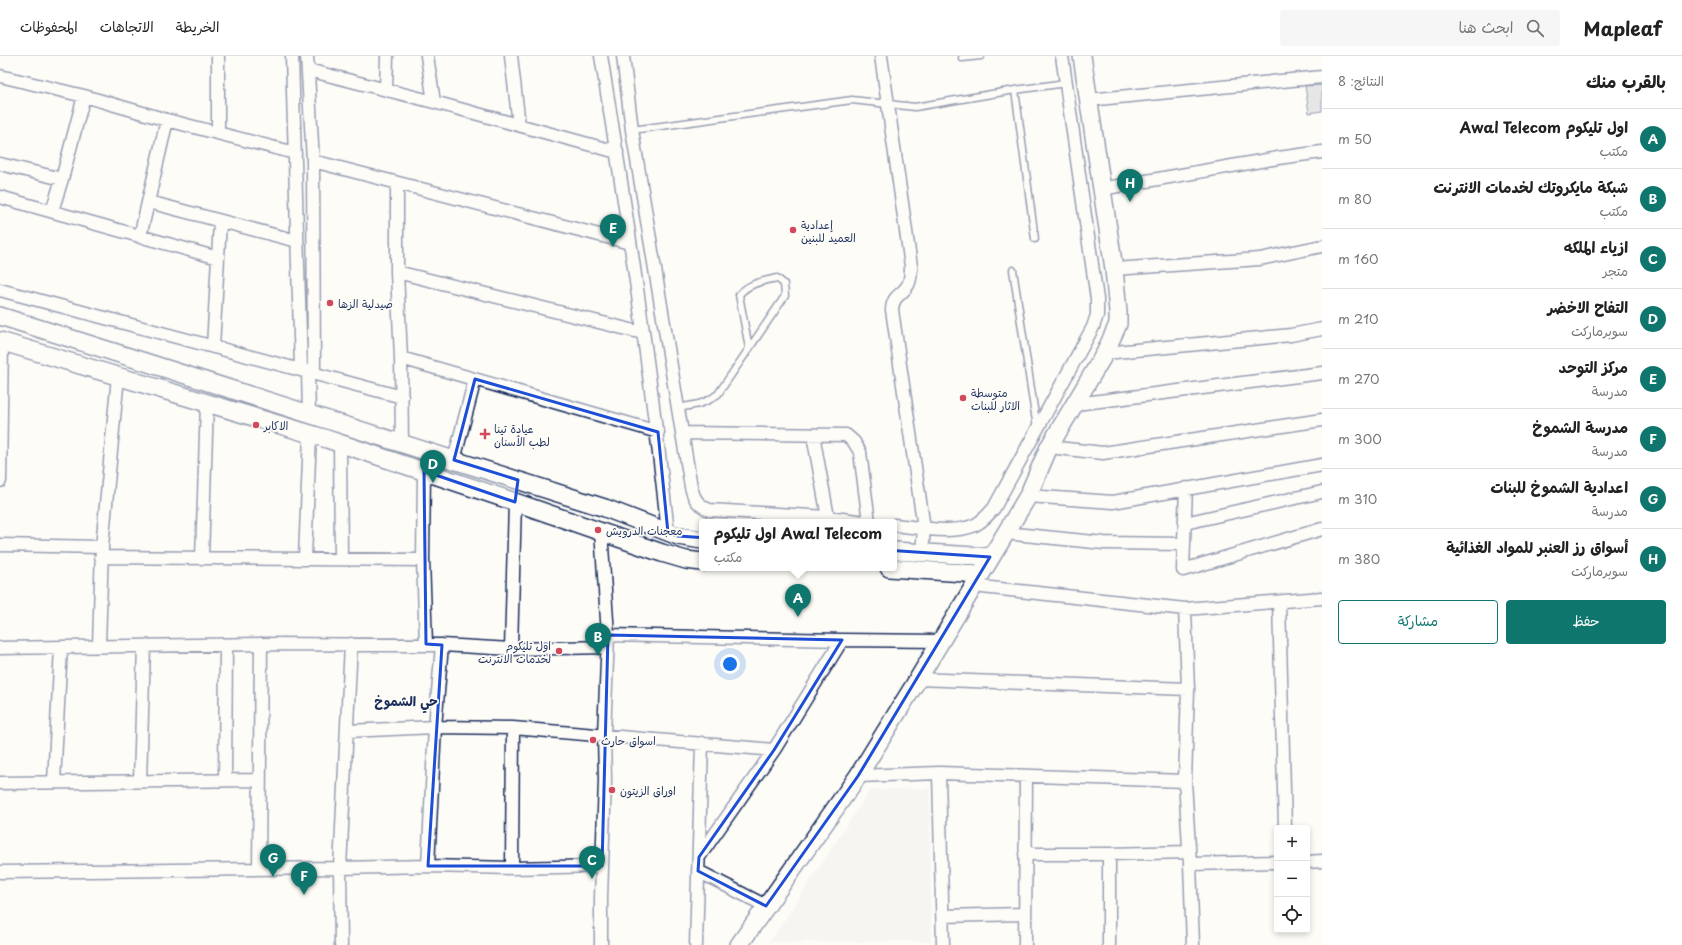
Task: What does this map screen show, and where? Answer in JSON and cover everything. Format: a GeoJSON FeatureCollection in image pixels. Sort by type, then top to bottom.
{"type":"FeatureCollection","features":[{"type":"Feature","properties":{"kind":"street"},"geometry":{"type":"LineString","coordinates":[[218,56],[218,132]]}},
{"type":"Feature","properties":{"kind":"street"},"geometry":{"type":"LineString","coordinates":[[292,56],[297,241],[308,371]]}},
{"type":"Feature","properties":{"kind":"street"},"geometry":{"type":"LineString","coordinates":[[308,56],[313,161],[308,371],[309,414]]}},
{"type":"Feature","properties":{"kind":"street"},"geometry":{"type":"LineString","coordinates":[[386,90],[387,56]]}},
{"type":"Feature","properties":{"kind":"street"},"geometry":{"type":"LineString","coordinates":[[427,56],[434,102]]}},
{"type":"Feature","properties":{"kind":"street"},"geometry":{"type":"LineString","coordinates":[[511,56],[519,126]]}},
{"type":"Feature","properties":{"kind":"street"},"geometry":{"type":"LineString","coordinates":[[601,56],[617,152],[658,432],[668,533]]}},
{"type":"Feature","properties":{"kind":"street"},"geometry":{"type":"LineString","coordinates":[[624,56],[632,130],[691,487],[695,500],[700,506],[709,510],[842,519]]}},
{"type":"Feature","properties":{"kind":"street"},"geometry":{"type":"LineString","coordinates":[[881,56],[911,266],[908,286],[896,296],[892,302],[892,310],[924,528],[922,553]]}},
{"type":"Feature","properties":{"kind":"street"},"geometry":{"type":"LineString","coordinates":[[897,525],[953,530],[976,524],[987,517],[994,508],[1093,327],[1096,315],[1097,299],[1062,56]]}},
{"type":"Feature","properties":{"kind":"street"},"geometry":{"type":"LineString","coordinates":[[739,945],[858,776],[918,679],[1028,496],[1049,447],[1105,353],[1118,324],[1114,269],[1082,56]]}},
{"type":"Feature","properties":{"kind":"street"},"geometry":{"type":"LineString","coordinates":[[308,70],[434,102],[617,152]]}},
{"type":"Feature","properties":{"kind":"street"},"geometry":{"type":"LineString","coordinates":[[0,76],[84,96],[167,120],[295,152]]}},
{"type":"Feature","properties":{"kind":"street"},"geometry":{"type":"LineString","coordinates":[[1088,100],[1322,76]]}},
{"type":"Feature","properties":{"kind":"street"},"geometry":{"type":"LineString","coordinates":[[52,211],[84,96]]}},
{"type":"Feature","properties":{"kind":"street"},"geometry":{"type":"LineString","coordinates":[[140,237],[167,120]]}},
{"type":"Feature","properties":{"kind":"street"},"geometry":{"type":"LineString","coordinates":[[1101,189],[1322,152]]}},
{"type":"Feature","properties":{"kind":"street"},"geometry":{"type":"LineString","coordinates":[[313,161],[630,243]]}},
{"type":"Feature","properties":{"kind":"street"},"geometry":{"type":"LineString","coordinates":[[0,164],[62,179]]}},
{"type":"Feature","properties":{"kind":"street"},"geometry":{"type":"LineString","coordinates":[[396,183],[402,444]]}},
{"type":"Feature","properties":{"kind":"street"},"geometry":{"type":"LineString","coordinates":[[0,197],[218,258]]}},
{"type":"Feature","properties":{"kind":"street"},"geometry":{"type":"LineString","coordinates":[[149,202],[220,222],[297,241]]}},
{"type":"Feature","properties":{"kind":"street"},"geometry":{"type":"LineString","coordinates":[[296,206],[313,205]]}},
{"type":"Feature","properties":{"kind":"street"},"geometry":{"type":"LineString","coordinates":[[213,346],[220,222]]}},
{"type":"Feature","properties":{"kind":"street"},"geometry":{"type":"LineString","coordinates":[[1114,269],[1260,259],[1322,246]]}},
{"type":"Feature","properties":{"kind":"street"},"geometry":{"type":"LineString","coordinates":[[397,272],[643,333]]}},
{"type":"Feature","properties":{"kind":"street"},"geometry":{"type":"LineString","coordinates":[[0,290],[402,397]]}},
{"type":"Feature","properties":{"kind":"street"},"geometry":{"type":"LineString","coordinates":[[0,316],[605,508],[668,533],[699,540]]}},
{"type":"Feature","properties":{"kind":"street"},"geometry":{"type":"LineString","coordinates":[[1105,353],[1291,335],[1322,329]]}},
{"type":"Feature","properties":{"kind":"street"},"geometry":{"type":"LineString","coordinates":[[0,481],[1,341],[310,434],[686,560],[699,562]]}},
{"type":"Feature","properties":{"kind":"street"},"geometry":{"type":"LineString","coordinates":[[401,358],[658,432]]}},
{"type":"Feature","properties":{"kind":"street"},"geometry":{"type":"LineString","coordinates":[[1076,404],[1322,373]]}},
{"type":"Feature","properties":{"kind":"street"},"geometry":{"type":"LineString","coordinates":[[99,646],[101,552],[118,376]]}},
{"type":"Feature","properties":{"kind":"street"},"geometry":{"type":"LineString","coordinates":[[454,460],[475,379]]}},
{"type":"Feature","properties":{"kind":"street"},"geometry":{"type":"LineString","coordinates":[[202,558],[207,403]]}},
{"type":"Feature","properties":{"kind":"street"},"geometry":{"type":"LineString","coordinates":[[1049,447],[1104,453],[1322,420]]}},
{"type":"Feature","properties":{"kind":"street"},"geometry":{"type":"LineString","coordinates":[[682,433],[846,435],[854,442],[860,452],[869,519]]}},
{"type":"Feature","properties":{"kind":"street"},"geometry":{"type":"LineString","coordinates":[[305,558],[310,434]]}},
{"type":"Feature","properties":{"kind":"street"},"geometry":{"type":"LineString","coordinates":[[813,435],[828,517]]}},
{"type":"Feature","properties":{"kind":"street"},"geometry":{"type":"LineString","coordinates":[[340,444],[341,559]]}},
{"type":"Feature","properties":{"kind":"street"},"geometry":{"type":"LineString","coordinates":[[1028,496],[1113,502],[1322,465]]}},
{"type":"Feature","properties":{"kind":"street"},"geometry":{"type":"LineString","coordinates":[[424,471],[423,560],[426,644]]}},
{"type":"Feature","properties":{"kind":"street"},"geometry":{"type":"LineString","coordinates":[[511,649],[515,502],[518,480]]}},
{"type":"Feature","properties":{"kind":"street"},"geometry":{"type":"LineString","coordinates":[[1186,488],[1182,570],[1322,529]]}},
{"type":"Feature","properties":{"kind":"street"},"geometry":{"type":"LineString","coordinates":[[1184,523],[1322,492]]}},
{"type":"Feature","properties":{"kind":"street"},"geometry":{"type":"LineString","coordinates":[[601,531],[608,635],[604,735],[606,780],[602,866],[601,945]]}},
{"type":"Feature","properties":{"kind":"street"},"geometry":{"type":"LineString","coordinates":[[1005,533],[1104,543],[1183,544]]}},
{"type":"Feature","properties":{"kind":"street"},"geometry":{"type":"LineString","coordinates":[[0,545],[202,558],[423,560]]}},
{"type":"Feature","properties":{"kind":"street"},"geometry":{"type":"LineString","coordinates":[[897,551],[990,557]]}},
{"type":"Feature","properties":{"kind":"street"},"geometry":{"type":"LineString","coordinates":[[897,569],[1185,609],[1322,598]]}},
{"type":"Feature","properties":{"kind":"street"},"geometry":{"type":"LineString","coordinates":[[1279,602],[1285,825]]}},
{"type":"Feature","properties":{"kind":"street"},"geometry":{"type":"LineString","coordinates":[[1185,609],[1188,690],[1185,781],[1190,858],[1193,945]]}},
{"type":"Feature","properties":{"kind":"street"},"geometry":{"type":"LineString","coordinates":[[608,635],[941,641]]}},
{"type":"Feature","properties":{"kind":"street"},"geometry":{"type":"LineString","coordinates":[[699,857],[774,750],[842,640]]}},
{"type":"Feature","properties":{"kind":"street"},"geometry":{"type":"LineString","coordinates":[[0,648],[261,644],[426,644],[511,649],[607,647]]}},
{"type":"Feature","properties":{"kind":"street"},"geometry":{"type":"LineString","coordinates":[[259,869],[261,644]]}},
{"type":"Feature","properties":{"kind":"street"},"geometry":{"type":"LineString","coordinates":[[341,945],[340,868],[348,731],[351,644]]}},
{"type":"Feature","properties":{"kind":"street"},"geometry":{"type":"LineString","coordinates":[[225,780],[226,645]]}},
{"type":"Feature","properties":{"kind":"street"},"geometry":{"type":"LineString","coordinates":[[428,866],[435,727],[442,645]]}},
{"type":"Feature","properties":{"kind":"street"},"geometry":{"type":"LineString","coordinates":[[140,781],[144,646]]}},
{"type":"Feature","properties":{"kind":"street"},"geometry":{"type":"LineString","coordinates":[[54,782],[61,647]]}},
{"type":"Feature","properties":{"kind":"street"},"geometry":{"type":"LineString","coordinates":[[918,679],[1188,690]]}},
{"type":"Feature","properties":{"kind":"street"},"geometry":{"type":"LineString","coordinates":[[348,731],[435,727],[513,728],[774,750]]}},
{"type":"Feature","properties":{"kind":"street"},"geometry":{"type":"LineString","coordinates":[[512,868],[513,728]]}},
{"type":"Feature","properties":{"kind":"street"},"geometry":{"type":"LineString","coordinates":[[696,945],[696,899],[699,857],[702,743]]}},
{"type":"Feature","properties":{"kind":"street"},"geometry":{"type":"LineString","coordinates":[[858,776],[939,773],[1185,781]]}},
{"type":"Feature","properties":{"kind":"street"},"geometry":{"type":"LineString","coordinates":[[939,773],[943,945]]}},
{"type":"Feature","properties":{"kind":"street"},"geometry":{"type":"LineString","coordinates":[[1025,945],[1026,776]]}},
{"type":"Feature","properties":{"kind":"street"},"geometry":{"type":"LineString","coordinates":[[0,783],[260,780]]}},
{"type":"Feature","properties":{"kind":"street"},"geometry":{"type":"LineString","coordinates":[[1025,854],[1109,854],[1274,862]]}},
{"type":"Feature","properties":{"kind":"street"},"geometry":{"type":"LineString","coordinates":[[1109,854],[1109,945]]}},
{"type":"Feature","properties":{"kind":"street"},"geometry":{"type":"LineString","coordinates":[[1310,862],[1322,861]]}},
{"type":"Feature","properties":{"kind":"street"},"geometry":{"type":"LineString","coordinates":[[0,872],[428,866],[512,868],[602,866]]}},
{"type":"Feature","properties":{"kind":"street"},"geometry":{"type":"LineString","coordinates":[[698,871],[766,906]]}},
{"type":"Feature","properties":{"kind":"street"},"geometry":{"type":"LineString","coordinates":[[943,916],[1025,914]]}},
{"type":"Feature","properties":{"kind":"lane"},"geometry":{"type":"LineString","coordinates":[[962,58],[981,56]]}},
{"type":"Feature","properties":{"kind":"lane"},"geometry":{"type":"LineString","coordinates":[[632,130],[852,100],[888,103],[902,106],[915,106],[1066,83]]}},
{"type":"Feature","properties":{"kind":"lane"},"geometry":{"type":"LineString","coordinates":[[1015,90],[1035,240]]}},
{"type":"Feature","properties":{"kind":"lane"},"geometry":{"type":"LineString","coordinates":[[1012,270],[1037,429]]}},
{"type":"Feature","properties":{"kind":"lane"},"geometry":{"type":"LineString","coordinates":[[678,408],[699,404],[718,394],[785,296],[784,284],[777,278],[764,280],[748,286],[739,295],[749,348]]}},
{"type":"Feature","properties":{"kind":"highlighted area"},"geometry":{"type":"Polygon","coordinates":[[[475,379],[658,432],[668,533],[678,536],[990,557],[858,776],[766,906],[698,871],[699,857],[774,750],[842,640],[608,635],[602,866],[428,866],[442,645],[426,644],[424,471],[515,502],[518,480],[454,460],[475,379]]]}},
{"type":"Feature","properties":{"kind":"shaded area"},"geometry":{"type":"Polygon","coordinates":[[[930,788],[931,941],[770,942],[870,790],[930,788]]]}},
{"type":"Feature","properties":{"kind":"building"},"geometry":{"type":"Polygon","coordinates":[[[1322,85],[1322,111],[1309,113],[1305,86],[1322,85]]]}},
{"type":"Feature","properties":{"kind":"place","name":"أسواق رز العنبر للمواد الغذائية"},"geometry":{"type":"Point","coordinates":[1130,202]}},
{"type":"Feature","properties":{"kind":"place","name":"إعدادية العميد للبنين"},"geometry":{"type":"Point","coordinates":[793,230]}},
{"type":"Feature","properties":{"kind":"place","name":"مركز التوحد"},"geometry":{"type":"Point","coordinates":[613,247]}},
{"type":"Feature","properties":{"kind":"place","name":"صيدلية الزها"},"geometry":{"type":"Point","coordinates":[330,303]}},
{"type":"Feature","properties":{"kind":"place","name":"متوسطة الاثار للبنات"},"geometry":{"type":"Point","coordinates":[963,398]}},
{"type":"Feature","properties":{"kind":"place","name":"الاكابر"},"geometry":{"type":"Point","coordinates":[256,425]}},
{"type":"Feature","properties":{"kind":"place","name":"عيادة تينا لطب الأسنان"},"geometry":{"type":"Point","coordinates":[485,434]}},
{"type":"Feature","properties":{"kind":"place","name":"التفاح الاخضر"},"geometry":{"type":"Point","coordinates":[433,483]}},
{"type":"Feature","properties":{"kind":"place","name":"معجنات الدرويش"},"geometry":{"type":"Point","coordinates":[598,530]}},
{"type":"Feature","properties":{"kind":"place","name":"اول تليكوم Awal Telecom"},"geometry":{"type":"Point","coordinates":[798,617]}},
{"type":"Feature","properties":{"kind":"place","name":"اول تليكوم لخدمات الانترنت"},"geometry":{"type":"Point","coordinates":[559,651]}},
{"type":"Feature","properties":{"kind":"place","name":"شبكة مايكروتك لخدمات الانترنت"},"geometry":{"type":"Point","coordinates":[598,656]}},
{"type":"Feature","properties":{"kind":"place","name":"اسواق حارث"},"geometry":{"type":"Point","coordinates":[593,740]}},
{"type":"Feature","properties":{"kind":"place","name":"اوراق الزيتون"},"geometry":{"type":"Point","coordinates":[612,790]}},
{"type":"Feature","properties":{"kind":"place","name":"اعدادية الشموخ للبنات"},"geometry":{"type":"Point","coordinates":[273,877]}},
{"type":"Feature","properties":{"kind":"place","name":"ازياء الملكه"},"geometry":{"type":"Point","coordinates":[592,879]}},
{"type":"Feature","properties":{"kind":"place","name":"مدرسة الشموخ"},"geometry":{"type":"Point","coordinates":[304,895]}},
{"type":"Feature","properties":{"kind":"district","name":"حي الشموخ"},"geometry":{"type":"Point","coordinates":[406,700]}}]}
